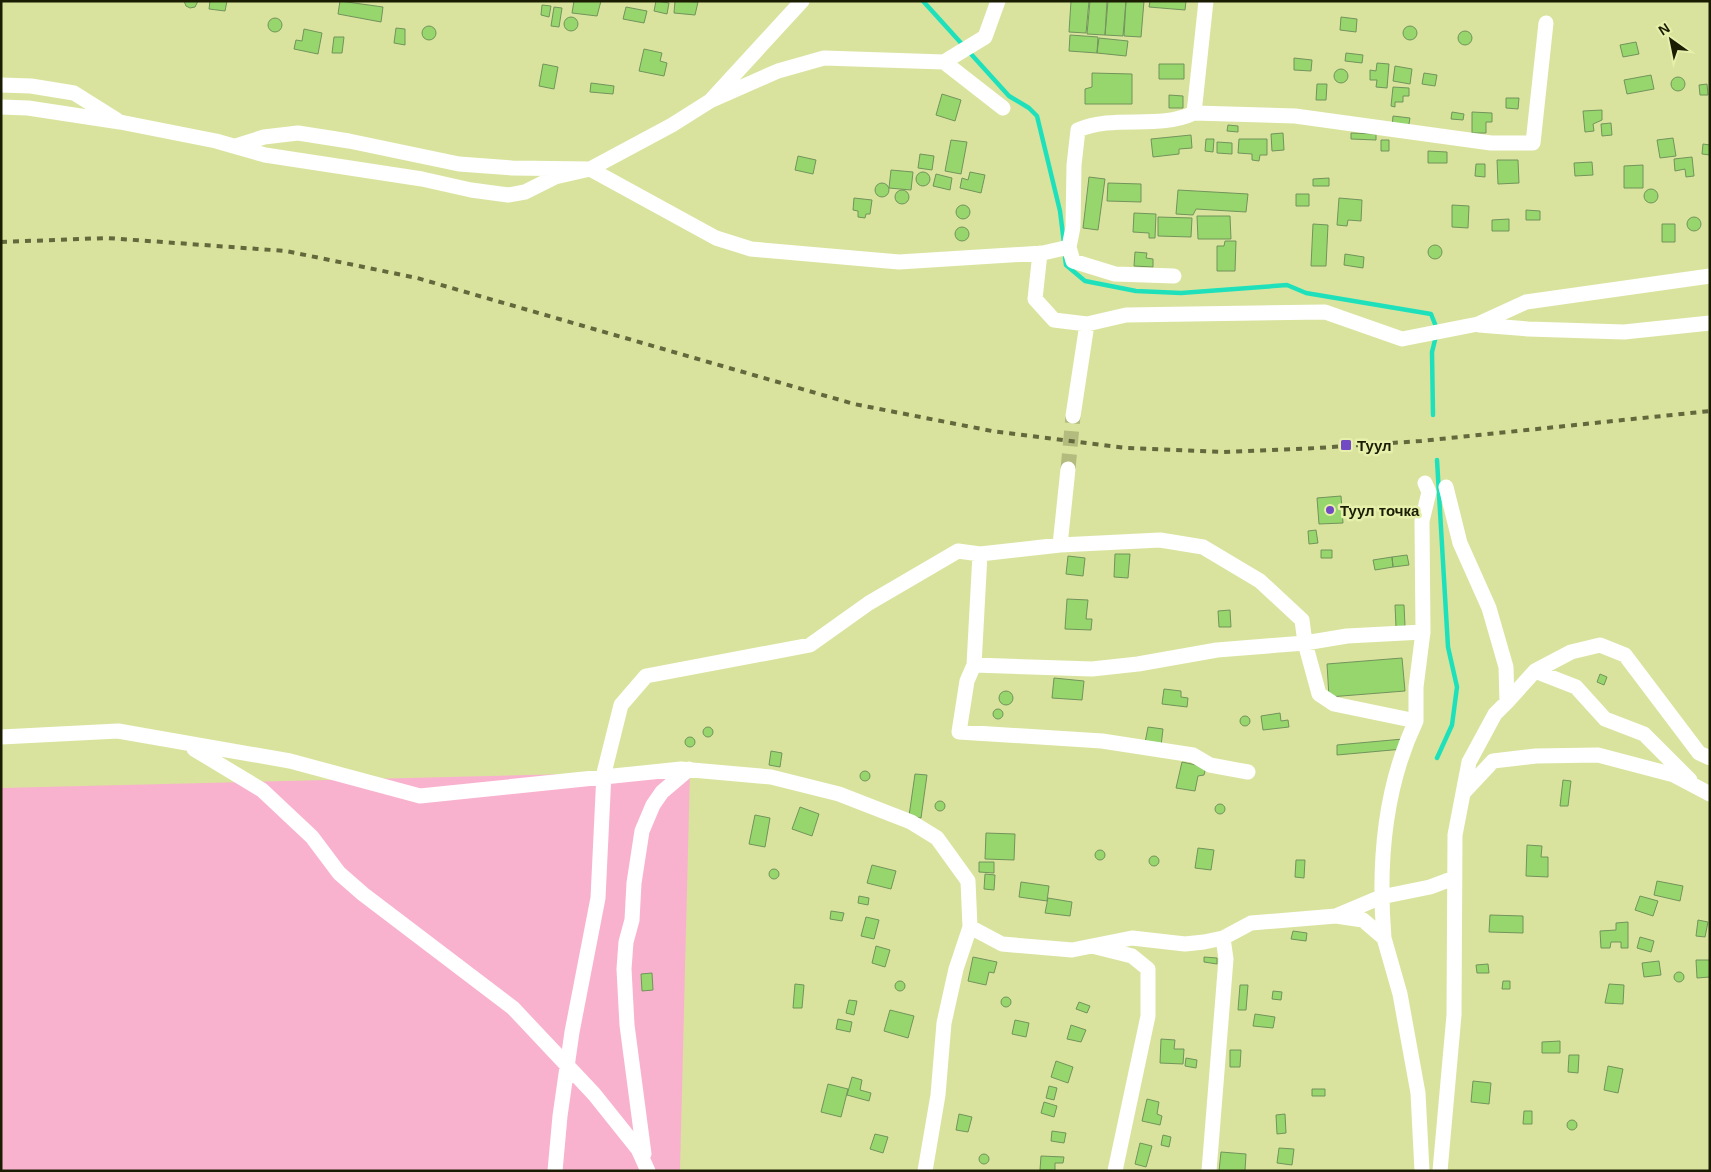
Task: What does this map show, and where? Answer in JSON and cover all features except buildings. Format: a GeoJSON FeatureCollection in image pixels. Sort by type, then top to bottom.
{"type":"FeatureCollection","features":[{"type":"Feature","properties":{"kind":"street"},"geometry":{"type":"LineString","coordinates":[[710,101],[802,1]]}},
{"type":"Feature","properties":{"kind":"street"},"geometry":{"type":"LineString","coordinates":[[1,107],[28,108],[120,122],[236,146],[265,155],[422,179],[470,190],[508,195],[525,192],[555,177],[590,169],[672,125],[710,101],[778,71],[824,58],[944,62],[986,37],[998,1]]}},
{"type":"Feature","properties":{"kind":"street"},"geometry":{"type":"LineString","coordinates":[[1194,113],[1206,1]]}},
{"type":"Feature","properties":{"kind":"street"},"geometry":{"type":"LineString","coordinates":[[1174,276],[1115,274],[1072,261],[1065,248],[1073,227],[1074,165],[1078,130],[1094,123],[1178,120],[1194,113],[1295,116],[1491,143],[1533,143],[1546,23]]}},
{"type":"Feature","properties":{"kind":"street"},"geometry":{"type":"LineString","coordinates":[[944,62],[1003,108]]}},
{"type":"Feature","properties":{"kind":"street"},"geometry":{"type":"LineString","coordinates":[[1,85],[31,86],[74,93],[97,105],[120,122]]}},
{"type":"Feature","properties":{"kind":"street"},"geometry":{"type":"LineString","coordinates":[[236,146],[264,137],[298,133],[349,141],[459,164],[512,168],[590,169],[716,238],[751,249],[899,262],[1040,253],[1065,248]]}},
{"type":"Feature","properties":{"kind":"street"},"geometry":{"type":"LineString","coordinates":[[422,179],[459,164]]}},
{"type":"Feature","properties":{"kind":"street"},"geometry":{"type":"LineString","coordinates":[[1040,253],[1035,299],[1054,320],[1087,324],[1126,315],[1325,312],[1402,339],[1478,324],[1526,302],[1710,276]]}},
{"type":"Feature","properties":{"kind":"street"},"geometry":{"type":"LineString","coordinates":[[1478,324],[1528,329],[1624,332],[1710,323]]}},
{"type":"Feature","properties":{"kind":"street"},"geometry":{"type":"LineString","coordinates":[[1073,416],[1087,324]]}},
{"type":"Feature","properties":{"kind":"street"},"geometry":{"type":"LineString","coordinates":[[1060,545],[1068,469]]}},
{"type":"Feature","properties":{"kind":"street"},"geometry":{"type":"LineString","coordinates":[[1422,1171],[1418,1093],[1400,994],[1384,938],[1381,897],[1388,802],[1416,721],[1416,687],[1423,632],[1422,521],[1429,492],[1425,483]]}},
{"type":"Feature","properties":{"kind":"street"},"geometry":{"type":"LineString","coordinates":[[1446,487],[1460,543],[1489,608],[1506,667],[1507,702]]}},
{"type":"Feature","properties":{"kind":"street"},"geometry":{"type":"LineString","coordinates":[[555,1171],[567,1066],[598,898],[604,777],[621,705],[646,676],[810,645],[868,603],[958,551],[980,554],[1060,545],[1160,540],[1203,547],[1260,581],[1302,620],[1305,644],[1319,694],[1334,704],[1416,721]]}},
{"type":"Feature","properties":{"kind":"street"},"geometry":{"type":"LineString","coordinates":[[980,554],[974,665],[967,681],[959,732],[1102,741],[1193,755],[1210,765],[1248,772]]}},
{"type":"Feature","properties":{"kind":"street"},"geometry":{"type":"LineString","coordinates":[[974,665],[1092,668],[1138,664],[1217,650],[1305,644],[1347,636],[1423,632]]}},
{"type":"Feature","properties":{"kind":"street"},"geometry":{"type":"LineString","coordinates":[[1440,1171],[1454,1015],[1455,835],[1469,762],[1496,714],[1536,671],[1571,652],[1600,645],[1625,655],[1700,753],[1710,758]]}},
{"type":"Feature","properties":{"kind":"street"},"geometry":{"type":"LineString","coordinates":[[1536,671],[1576,687],[1605,719],[1644,734],[1703,791]]}},
{"type":"Feature","properties":{"kind":"street"},"geometry":{"type":"LineString","coordinates":[[1,737],[118,731],[290,761],[420,796],[689,769],[771,777],[840,794],[911,822],[937,838],[968,881],[970,927],[956,969],[944,1023],[938,1095],[925,1171]]}},
{"type":"Feature","properties":{"kind":"street"},"geometry":{"type":"LineString","coordinates":[[180,742],[218,761],[262,790],[312,837],[340,873],[402,924],[513,1008],[594,1094],[638,1149],[648,1170]]}},
{"type":"Feature","properties":{"kind":"street"},"geometry":{"type":"LineString","coordinates":[[1463,793],[1493,761],[1536,756],[1598,755],[1674,775],[1703,791]]}},
{"type":"Feature","properties":{"kind":"street"},"geometry":{"type":"LineString","coordinates":[[648,1170],[640,1139],[627,1026],[624,969],[626,942],[632,920],[634,883],[642,832],[653,805],[662,792],[689,769]]}},
{"type":"Feature","properties":{"kind":"street"},"geometry":{"type":"LineString","coordinates":[[1336,916],[1381,897],[1430,887],[1454,878]]}},
{"type":"Feature","properties":{"kind":"street"},"geometry":{"type":"LineString","coordinates":[[970,927],[1002,944],[1072,950],[1132,938],[1185,944],[1223,938],[1251,923],[1336,916],[1363,920],[1384,938]]}},
{"type":"Feature","properties":{"kind":"street"},"geometry":{"type":"LineString","coordinates":[[1209,1171],[1226,958],[1223,938]]}},
{"type":"Feature","properties":{"kind":"street"},"geometry":{"type":"LineString","coordinates":[[1092,946],[1132,956],[1148,968],[1148,1016],[1115,1171]]}},
{"type":"Feature","properties":{"kind":"shaded area"},"geometry":{"type":"Polygon","coordinates":[[[690,771],[680,1171],[1,1171],[1,788],[690,771]]]}},
{"type":"Feature","properties":{"kind":"waterway"},"geometry":{"type":"LineString","coordinates":[[923,1],[1009,96],[1029,108],[1037,116],[1060,211],[1064,243]]}},
{"type":"Feature","properties":{"kind":"waterway"},"geometry":{"type":"LineString","coordinates":[[1065,258],[1066,265],[1085,281],[1136,291],[1181,293],[1287,285],[1306,293],[1431,314],[1437,329]]}},
{"type":"Feature","properties":{"kind":"waterway"},"geometry":{"type":"LineString","coordinates":[[1433,415],[1432,352],[1436,336]]}},
{"type":"Feature","properties":{"kind":"waterway"},"geometry":{"type":"LineString","coordinates":[[1437,460],[1448,647],[1457,687],[1452,725],[1437,758]]}},
{"type":"Feature","properties":{"kind":"tunnel"},"geometry":{"type":"LineString","coordinates":[[1068,469],[1073,416]]}},
{"type":"Feature","properties":{"kind":"railway"},"geometry":{"type":"LineString","coordinates":[[1,242],[107,238],[286,251],[417,278],[854,404],[992,431],[1127,448],[1223,452],[1317,448],[1421,441],[1710,411]]}},
{"type":"Feature","properties":{"kind":"place","name":"Туул"},"geometry":{"type":"Point","coordinates":[1346,445]}},
{"type":"Feature","properties":{"kind":"place","name":"Туул точка"},"geometry":{"type":"Point","coordinates":[1330,510]}}]}
